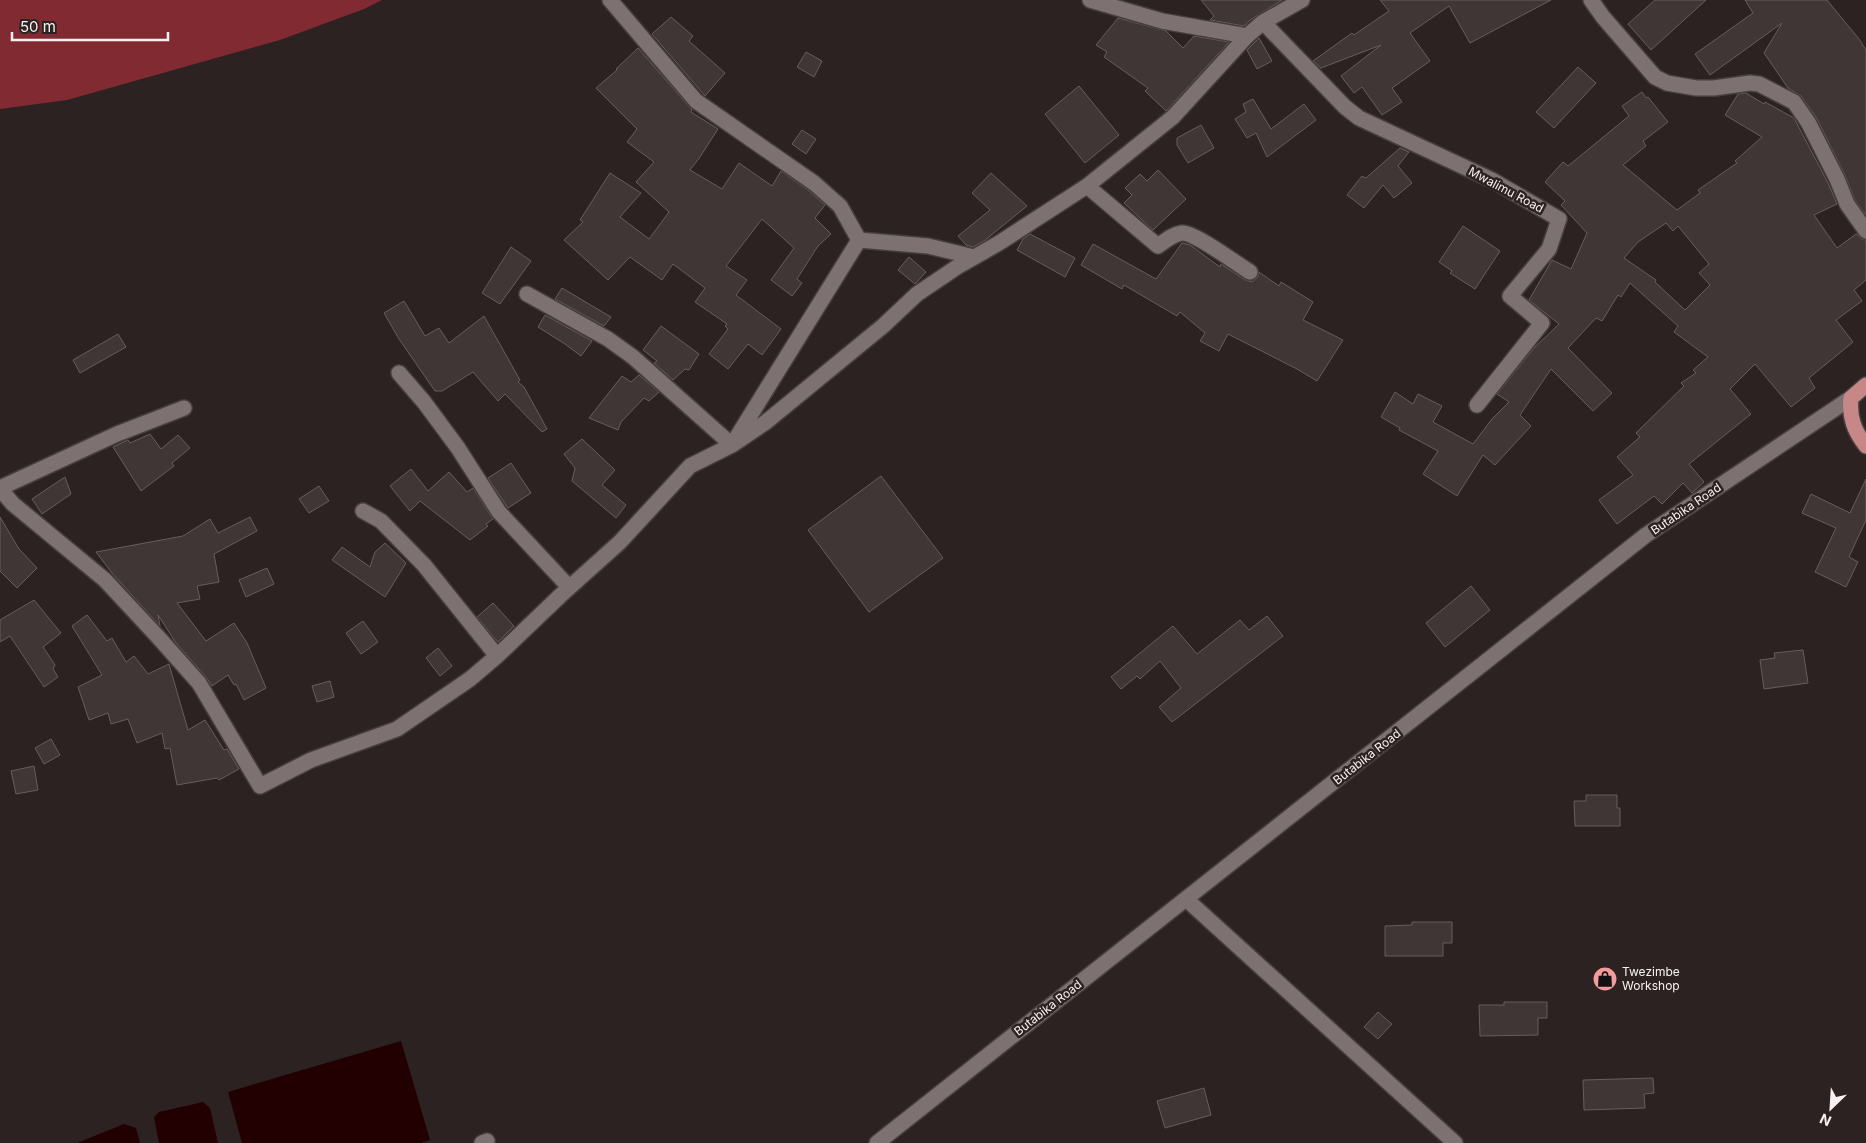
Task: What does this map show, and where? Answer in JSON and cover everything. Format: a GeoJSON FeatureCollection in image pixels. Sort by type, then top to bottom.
{"type":"FeatureCollection","features":[{"type":"Feature","properties":{"kind":"main road","name":"Butabika Road"},"geometry":{"type":"LineString","coordinates":[[1851,398],[1866,385]]}},
{"type":"Feature","properties":{"kind":"main road"},"geometry":{"type":"LineString","coordinates":[[1851,398],[1850,410],[1853,426],[1866,446]]}},
{"type":"Feature","properties":{"kind":"street"},"geometry":{"type":"LineString","coordinates":[[610,0],[696,101],[814,183],[840,206],[859,240]]}},
{"type":"Feature","properties":{"kind":"street"},"geometry":{"type":"LineString","coordinates":[[1090,0],[1162,21],[1247,36]]}},
{"type":"Feature","properties":{"kind":"street"},"geometry":{"type":"LineString","coordinates":[[184,408],[117,434],[0,488],[13,504],[105,580],[199,683],[260,786],[311,760],[398,729],[470,679],[620,542],[690,466],[732,445],[766,422],[883,326],[918,294],[957,267],[999,243],[1087,186],[1173,117],[1247,36],[1263,22],[1302,0]]}},
{"type":"Feature","properties":{"kind":"street"},"geometry":{"type":"LineString","coordinates":[[1591,0],[1654,77],[1666,83],[1696,88],[1750,83],[1760,84],[1794,102],[1808,122],[1837,179],[1847,204],[1866,232]]}},
{"type":"Feature","properties":{"kind":"street","name":"Mwalimu Road"},"geometry":{"type":"LineString","coordinates":[[1263,22],[1344,107],[1359,118],[1492,180],[1560,219],[1549,249],[1510,296],[1542,323],[1477,405]]}},
{"type":"Feature","properties":{"kind":"street"},"geometry":{"type":"LineString","coordinates":[[1087,186],[1158,246],[1175,235],[1184,233],[1195,237],[1250,272]]}},
{"type":"Feature","properties":{"kind":"street"},"geometry":{"type":"LineString","coordinates":[[859,240],[928,246],[974,258]]}},
{"type":"Feature","properties":{"kind":"street"},"geometry":{"type":"LineString","coordinates":[[732,445],[859,240]]}},
{"type":"Feature","properties":{"kind":"street"},"geometry":{"type":"LineString","coordinates":[[527,294],[608,339],[633,357],[732,445]]}},
{"type":"Feature","properties":{"kind":"street"},"geometry":{"type":"LineString","coordinates":[[399,373],[458,448],[499,512],[569,587]]}},
{"type":"Feature","properties":{"kind":"street","name":"Butabika Road"},"geometry":{"type":"LineString","coordinates":[[877,1143],[1646,536],[1851,398]]}},
{"type":"Feature","properties":{"kind":"street"},"geometry":{"type":"LineString","coordinates":[[363,511],[381,521],[424,565],[497,656]]}},
{"type":"Feature","properties":{"kind":"street"},"geometry":{"type":"LineString","coordinates":[[1186,899],[1455,1143]]}},
{"type":"Feature","properties":{"kind":"shaded area"},"geometry":{"type":"Polygon","coordinates":[[[0,0],[382,0],[364,9],[280,40],[67,100],[0,109],[0,0]]]}},
{"type":"Feature","properties":{"kind":"shaded area"},"geometry":{"type":"Polygon","coordinates":[[[401,1041],[430,1140],[421,1143],[242,1143],[228,1092],[401,1041]]]}},
{"type":"Feature","properties":{"kind":"shaded area"},"geometry":{"type":"Polygon","coordinates":[[[203,1102],[210,1108],[218,1143],[159,1143],[154,1117],[159,1112],[203,1102]]]}},
{"type":"Feature","properties":{"kind":"shaded area"},"geometry":{"type":"Polygon","coordinates":[[[124,1124],[136,1128],[140,1143],[77,1143],[124,1124]]]}},
{"type":"Feature","properties":{"kind":"building"},"geometry":{"type":"Polygon","coordinates":[[[1201,0],[1282,0],[1250,20],[1244,26],[1210,20],[1214,16],[1201,0]]]}},
{"type":"Feature","properties":{"kind":"building"},"geometry":{"type":"Polygon","coordinates":[[[1380,0],[1551,0],[1470,43],[1449,6],[1410,33],[1430,61],[1392,88],[1402,102],[1382,115],[1362,87],[1354,93],[1341,76],[1381,45],[1321,68],[1313,61],[1352,33],[1354,35],[1389,11],[1380,0]]]}},
{"type":"Feature","properties":{"kind":"building"},"geometry":{"type":"Polygon","coordinates":[[[1655,0],[1706,0],[1651,50],[1628,24],[1655,0]]]}},
{"type":"Feature","properties":{"kind":"building"},"geometry":{"type":"Polygon","coordinates":[[[1745,0],[1827,0],[1866,50],[1866,215],[1855,200],[1845,175],[1816,117],[1801,96],[1788,88],[1764,53],[1782,23],[1710,75],[1695,54],[1753,13],[1745,0]]]}},
{"type":"Feature","properties":{"kind":"building"},"geometry":{"type":"Polygon","coordinates":[[[671,17],[693,36],[689,41],[725,73],[705,96],[652,34],[671,17]]]}},
{"type":"Feature","properties":{"kind":"building"},"geometry":{"type":"Polygon","coordinates":[[[1118,18],[1166,31],[1183,48],[1194,36],[1229,42],[1166,111],[1145,91],[1148,88],[1104,57],[1107,52],[1096,45],[1118,18]]]}},
{"type":"Feature","properties":{"kind":"building"},"geometry":{"type":"Polygon","coordinates":[[[1259,38],[1272,61],[1257,69],[1247,50],[1259,38]]]}},
{"type":"Feature","properties":{"kind":"building"},"geometry":{"type":"Polygon","coordinates":[[[638,48],[692,110],[691,112],[718,129],[690,170],[722,189],[739,163],[772,186],[781,171],[825,205],[815,218],[831,234],[818,246],[797,279],[802,283],[792,296],[771,280],[794,248],[762,219],[726,266],[747,280],[736,295],[781,329],[762,355],[748,344],[728,369],[709,354],[728,329],[725,326],[727,324],[695,302],[705,288],[673,264],[662,280],[630,257],[608,280],[564,240],[583,222],[580,220],[610,173],[641,193],[620,217],[649,239],[669,212],[636,182],[654,162],[627,142],[637,129],[596,88],[638,48]]]}},
{"type":"Feature","properties":{"kind":"building"},"geometry":{"type":"Polygon","coordinates":[[[806,52],[822,61],[814,77],[797,67],[806,52]]]}},
{"type":"Feature","properties":{"kind":"building"},"geometry":{"type":"Polygon","coordinates":[[[1578,67],[1596,83],[1554,128],[1536,112],[1578,67]]]}},
{"type":"Feature","properties":{"kind":"building"},"geometry":{"type":"Polygon","coordinates":[[[1079,86],[1119,135],[1085,163],[1045,114],[1079,86]]]}},
{"type":"Feature","properties":{"kind":"building"},"geometry":{"type":"Polygon","coordinates":[[[1642,92],[1668,122],[1643,141],[1646,146],[1623,165],[1677,210],[1700,193],[1698,190],[1737,163],[1735,161],[1762,137],[1725,115],[1738,94],[1746,93],[1794,118],[1837,204],[1814,215],[1837,248],[1856,234],[1866,240],[1866,280],[1854,290],[1862,301],[1836,320],[1853,342],[1809,378],[1815,388],[1791,407],[1755,364],[1730,389],[1751,414],[1689,464],[1704,482],[1692,493],[1683,483],[1662,504],[1654,496],[1617,524],[1599,500],[1633,475],[1617,457],[1640,437],[1636,433],[1684,386],[1681,383],[1696,373],[1693,370],[1708,357],[1674,332],[1678,326],[1630,283],[1621,297],[1618,295],[1602,321],[1596,318],[1568,348],[1612,393],[1593,411],[1551,369],[1520,415],[1531,426],[1495,465],[1483,455],[1457,496],[1423,474],[1438,451],[1399,430],[1400,428],[1381,417],[1395,392],[1413,404],[1418,394],[1442,406],[1433,422],[1473,444],[1492,419],[1509,402],[1497,394],[1534,348],[1559,324],[1529,300],[1552,260],[1571,269],[1587,233],[1561,205],[1565,201],[1545,182],[1563,162],[1568,166],[1629,116],[1622,106],[1642,92]],[[1666,223],[1638,242],[1624,258],[1656,280],[1655,282],[1685,310],[1710,285],[1699,273],[1709,264],[1678,226],[1673,231],[1666,223]]]}},
{"type":"Feature","properties":{"kind":"building"},"geometry":{"type":"Polygon","coordinates":[[[1253,99],[1271,129],[1304,104],[1316,120],[1267,157],[1256,133],[1247,138],[1235,119],[1246,112],[1243,104],[1253,99]]]}},
{"type":"Feature","properties":{"kind":"building"},"geometry":{"type":"Polygon","coordinates":[[[1201,125],[1214,148],[1188,163],[1177,145],[1177,138],[1201,125]]]}},
{"type":"Feature","properties":{"kind":"building"},"geometry":{"type":"Polygon","coordinates":[[[802,130],[816,139],[806,154],[792,144],[802,130]]]}},
{"type":"Feature","properties":{"kind":"building"},"geometry":{"type":"Polygon","coordinates":[[[1400,148],[1409,152],[1398,166],[1412,183],[1394,198],[1383,185],[1364,208],[1347,195],[1362,176],[1366,178],[1400,148]]]}},
{"type":"Feature","properties":{"kind":"building"},"geometry":{"type":"Polygon","coordinates":[[[1158,170],[1186,199],[1153,230],[1124,203],[1132,195],[1125,188],[1140,174],[1147,181],[1158,170]]]}},
{"type":"Feature","properties":{"kind":"building"},"geometry":{"type":"Polygon","coordinates":[[[991,173],[1027,206],[984,241],[973,247],[966,245],[958,236],[990,210],[972,193],[991,173]]]}},
{"type":"Feature","properties":{"kind":"building"},"geometry":{"type":"Polygon","coordinates":[[[1463,226],[1500,251],[1475,289],[1450,273],[1452,271],[1439,262],[1463,226]]]}},
{"type":"Feature","properties":{"kind":"building"},"geometry":{"type":"Polygon","coordinates":[[[1030,234],[1075,258],[1065,277],[1017,250],[1023,239],[1030,234]]]}},
{"type":"Feature","properties":{"kind":"building"},"geometry":{"type":"Polygon","coordinates":[[[1182,243],[1190,245],[1220,267],[1221,264],[1245,280],[1252,282],[1258,277],[1259,272],[1279,286],[1281,282],[1313,302],[1303,320],[1343,340],[1317,381],[1228,334],[1219,351],[1200,341],[1205,333],[1180,312],[1177,316],[1124,285],[1122,289],[1081,265],[1093,244],[1156,279],[1182,243]]]}},
{"type":"Feature","properties":{"kind":"building"},"geometry":{"type":"Polygon","coordinates":[[[511,247],[531,261],[500,304],[482,293],[511,247]]]}},
{"type":"Feature","properties":{"kind":"building"},"geometry":{"type":"Polygon","coordinates":[[[909,257],[926,272],[915,284],[898,270],[909,257]]]}},
{"type":"Feature","properties":{"kind":"building"},"geometry":{"type":"Polygon","coordinates":[[[562,288],[611,317],[604,326],[555,299],[562,288]]]}},
{"type":"Feature","properties":{"kind":"building"},"geometry":{"type":"Polygon","coordinates":[[[404,301],[425,336],[439,328],[449,343],[484,316],[520,380],[518,382],[524,387],[547,429],[542,432],[505,394],[498,401],[473,372],[442,391],[435,391],[399,339],[384,313],[404,301]]]}},
{"type":"Feature","properties":{"kind":"building"},"geometry":{"type":"Polygon","coordinates":[[[545,315],[592,341],[581,356],[538,327],[545,315]]]}},
{"type":"Feature","properties":{"kind":"building"},"geometry":{"type":"Polygon","coordinates":[[[661,326],[699,354],[689,370],[685,369],[673,380],[654,363],[657,361],[643,350],[661,326]]]}},
{"type":"Feature","properties":{"kind":"building"},"geometry":{"type":"Polygon","coordinates":[[[118,334],[126,347],[80,373],[73,360],[118,334]]]}},
{"type":"Feature","properties":{"kind":"building"},"geometry":{"type":"Polygon","coordinates":[[[639,375],[659,392],[649,401],[644,398],[621,422],[618,430],[589,418],[622,376],[631,382],[639,375]]]}},
{"type":"Feature","properties":{"kind":"building"},"geometry":{"type":"Polygon","coordinates":[[[150,434],[161,449],[178,435],[190,448],[172,463],[174,466],[141,491],[113,447],[128,440],[130,443],[150,434]]]}},
{"type":"Feature","properties":{"kind":"building"},"geometry":{"type":"Polygon","coordinates":[[[582,439],[615,470],[602,485],[626,505],[616,518],[572,481],[575,468],[564,454],[582,439]]]}},
{"type":"Feature","properties":{"kind":"building"},"geometry":{"type":"Polygon","coordinates":[[[511,463],[531,493],[508,508],[488,478],[511,463]]]}},
{"type":"Feature","properties":{"kind":"building"},"geometry":{"type":"Polygon","coordinates":[[[411,469],[428,491],[449,472],[467,492],[473,488],[493,519],[486,524],[488,526],[470,540],[420,501],[410,511],[390,486],[411,469]]]}},
{"type":"Feature","properties":{"kind":"building"},"geometry":{"type":"Polygon","coordinates":[[[881,476],[943,558],[869,612],[808,530],[881,476]]]}},
{"type":"Feature","properties":{"kind":"building"},"geometry":{"type":"Polygon","coordinates":[[[65,477],[71,494],[42,514],[32,499],[65,477]]]}},
{"type":"Feature","properties":{"kind":"building"},"geometry":{"type":"Polygon","coordinates":[[[1866,479],[1866,520],[1849,557],[1858,562],[1846,587],[1815,572],[1836,528],[1802,513],[1811,494],[1850,513],[1866,479]]]}},
{"type":"Feature","properties":{"kind":"building"},"geometry":{"type":"Polygon","coordinates":[[[319,486],[329,501],[309,513],[299,499],[319,486]]]}},
{"type":"Feature","properties":{"kind":"building"},"geometry":{"type":"Polygon","coordinates":[[[0,517],[19,549],[37,568],[17,588],[0,571],[0,517]]]}},
{"type":"Feature","properties":{"kind":"building"},"geometry":{"type":"Polygon","coordinates":[[[250,517],[257,531],[214,554],[219,582],[197,586],[200,599],[177,603],[206,641],[234,623],[247,643],[266,688],[244,700],[236,684],[234,685],[228,675],[212,686],[176,643],[158,615],[160,626],[112,573],[96,552],[183,536],[210,519],[218,533],[250,517]]]}},
{"type":"Feature","properties":{"kind":"building"},"geometry":{"type":"Polygon","coordinates":[[[385,543],[406,563],[385,597],[332,560],[342,547],[370,567],[375,552],[385,543]]]}},
{"type":"Feature","properties":{"kind":"building"},"geometry":{"type":"Polygon","coordinates":[[[267,568],[274,584],[246,597],[239,580],[267,568]]]}},
{"type":"Feature","properties":{"kind":"building"},"geometry":{"type":"Polygon","coordinates":[[[1471,586],[1490,610],[1445,647],[1426,623],[1471,586]]]}},
{"type":"Feature","properties":{"kind":"building"},"geometry":{"type":"Polygon","coordinates":[[[34,600],[61,633],[43,647],[55,665],[53,669],[58,677],[44,687],[10,636],[0,642],[0,620],[34,600]]]}},
{"type":"Feature","properties":{"kind":"building"},"geometry":{"type":"Polygon","coordinates":[[[493,603],[514,626],[498,642],[477,617],[493,603]]]}},
{"type":"Feature","properties":{"kind":"building"},"geometry":{"type":"Polygon","coordinates":[[[87,615],[107,641],[112,638],[126,662],[134,656],[148,674],[169,664],[188,730],[205,720],[224,750],[227,749],[239,769],[219,780],[217,778],[177,785],[170,748],[165,749],[162,733],[137,743],[128,719],[111,724],[108,713],[89,720],[78,687],[102,675],[72,626],[87,615]]]}},
{"type":"Feature","properties":{"kind":"building"},"geometry":{"type":"Polygon","coordinates":[[[1267,616],[1283,636],[1172,722],[1159,707],[1181,688],[1160,661],[1140,679],[1137,676],[1121,689],[1111,677],[1173,626],[1197,654],[1240,620],[1249,630],[1267,616]]]}},
{"type":"Feature","properties":{"kind":"building"},"geometry":{"type":"Polygon","coordinates":[[[363,621],[378,642],[361,654],[346,633],[363,621]]]}},
{"type":"Feature","properties":{"kind":"building"},"geometry":{"type":"Polygon","coordinates":[[[438,648],[452,666],[440,676],[426,658],[438,648]]]}},
{"type":"Feature","properties":{"kind":"building"},"geometry":{"type":"Polygon","coordinates":[[[1803,650],[1808,683],[1764,689],[1760,660],[1775,658],[1774,653],[1803,650]]]}},
{"type":"Feature","properties":{"kind":"building"},"geometry":{"type":"Polygon","coordinates":[[[330,681],[334,697],[317,702],[312,686],[330,681]]]}},
{"type":"Feature","properties":{"kind":"building"},"geometry":{"type":"Polygon","coordinates":[[[51,739],[60,755],[44,764],[35,748],[51,739]]]}},
{"type":"Feature","properties":{"kind":"building"},"geometry":{"type":"Polygon","coordinates":[[[34,766],[38,790],[16,794],[11,771],[34,766]]]}},
{"type":"Feature","properties":{"kind":"building"},"geometry":{"type":"Polygon","coordinates":[[[1586,795],[1617,795],[1617,808],[1620,808],[1620,826],[1575,826],[1574,801],[1586,801],[1586,795]]]}},
{"type":"Feature","properties":{"kind":"building"},"geometry":{"type":"Polygon","coordinates":[[[1412,922],[1452,922],[1452,943],[1443,943],[1443,956],[1385,956],[1385,926],[1412,925],[1412,922]]]}},
{"type":"Feature","properties":{"kind":"building"},"geometry":{"type":"Polygon","coordinates":[[[1504,1002],[1547,1002],[1547,1018],[1538,1018],[1538,1035],[1480,1036],[1479,1005],[1504,1005],[1504,1002]]]}},
{"type":"Feature","properties":{"kind":"building"},"geometry":{"type":"Polygon","coordinates":[[[1378,1012],[1392,1024],[1378,1039],[1364,1027],[1378,1012]]]}},
{"type":"Feature","properties":{"kind":"building"},"geometry":{"type":"Polygon","coordinates":[[[1653,1078],[1654,1093],[1644,1094],[1645,1108],[1584,1110],[1583,1080],[1653,1078]]]}},
{"type":"Feature","properties":{"kind":"building"},"geometry":{"type":"Polygon","coordinates":[[[1204,1088],[1211,1115],[1165,1128],[1157,1101],[1204,1088]]]}},
{"type":"Feature","properties":{"kind":"place","name":"Twezimbe Workshop"},"geometry":{"type":"Point","coordinates":[1605,979]}}]}
